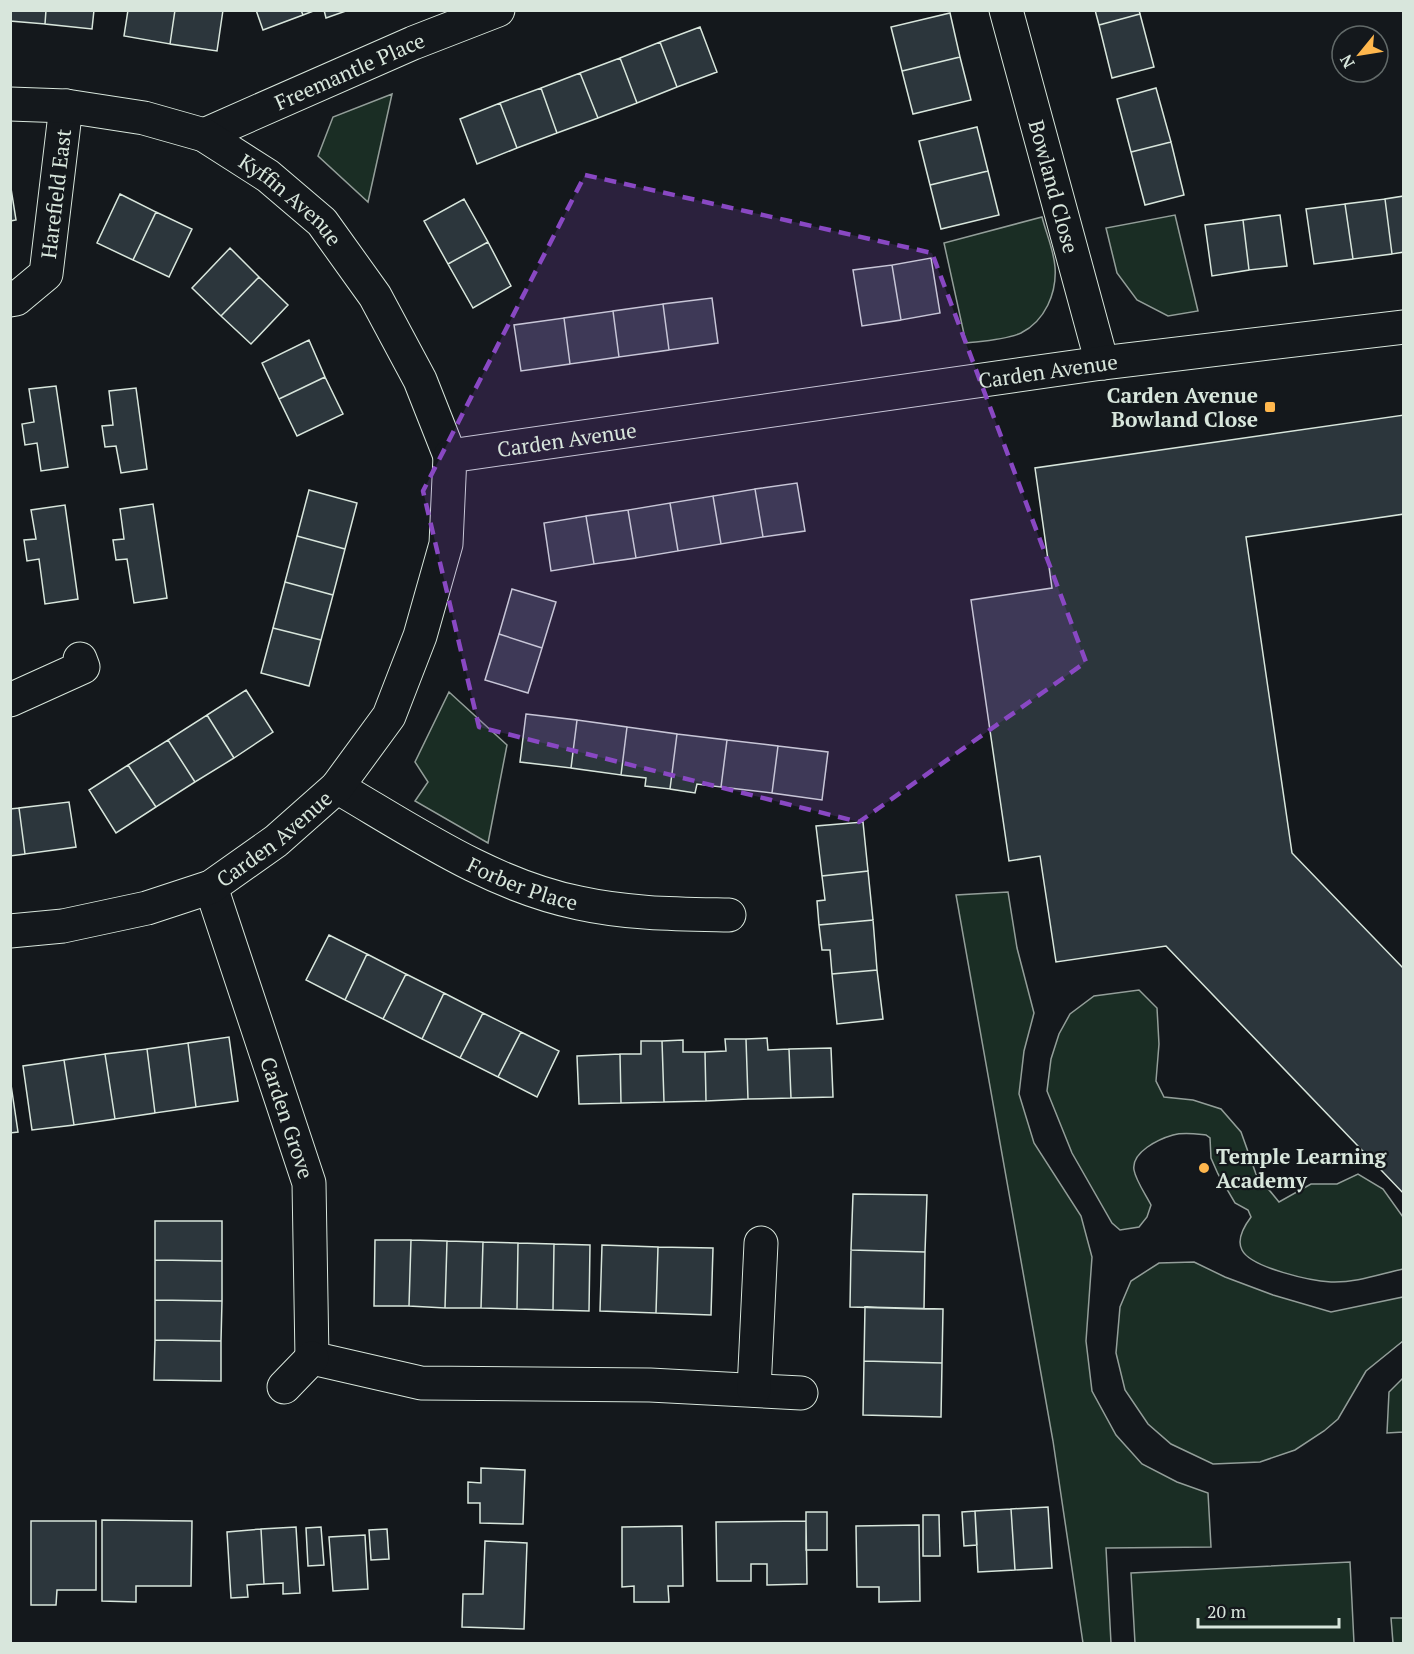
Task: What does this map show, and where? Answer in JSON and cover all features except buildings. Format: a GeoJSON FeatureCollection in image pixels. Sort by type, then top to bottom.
{"type":"FeatureCollection","features":[{"type":"Feature","properties":{"kind":"street","name":"Freemantle Place"},"geometry":{"type":"LineString","coordinates":[[204,135],[413,43],[498,10]]}},
{"type":"Feature","properties":{"kind":"street","name":"Bowland Close"},"geometry":{"type":"LineString","coordinates":[[1006,10],[1102,363]]}},
{"type":"Feature","properties":{"kind":"street","name":"Kyffin Avenue"},"geometry":{"type":"LineString","coordinates":[[10,104],[66,106],[144,118],[204,135],[268,176],[322,222],[375,296],[420,380],[450,456]]}},
{"type":"Feature","properties":{"kind":"street","name":"Harefield East"},"geometry":{"type":"LineString","coordinates":[[10,300],[16,299],[46,274],[66,106]]}},
{"type":"Feature","properties":{"kind":"street","name":"Carden Avenue"},"geometry":{"type":"LineString","coordinates":[[10,931],[63,926],[147,909],[211,887],[276,841],[337,787],[389,716],[420,636],[446,544],[450,456],[1102,363],[1404,327]]}},
{"type":"Feature","properties":{"kind":"street"},"geometry":{"type":"LineString","coordinates":[[10,700],[83,667],[80,659]]}},
{"type":"Feature","properties":{"kind":"street","name":"Forber Place"},"geometry":{"type":"LineString","coordinates":[[337,787],[481,869],[545,894],[611,909],[646,913],[729,915]]}},
{"type":"Feature","properties":{"kind":"street","name":"Carden Grove"},"geometry":{"type":"LineString","coordinates":[[211,887],[309,1183],[312,1358]]}},
{"type":"Feature","properties":{"kind":"street"},"geometry":{"type":"LineString","coordinates":[[754,1390],[761,1244]]}},
{"type":"Feature","properties":{"kind":"street"},"geometry":{"type":"LineString","coordinates":[[284,1387],[312,1358],[421,1383],[650,1385],[801,1393]]}},
{"type":"Feature","properties":{"kind":"highlighted area"},"geometry":{"type":"Polygon","coordinates":[[[585,175],[932,253],[1086,662],[859,822],[479,727],[423,491],[585,175]]]}},
{"type":"Feature","properties":{"kind":"green space"},"geometry":{"type":"Polygon","coordinates":[[[392,94],[368,202],[318,156],[333,117],[392,94]]]}},
{"type":"Feature","properties":{"kind":"green space"},"geometry":{"type":"Polygon","coordinates":[[[1175,215],[1198,311],[1168,316],[1137,300],[1117,273],[1106,228],[1175,215]]]}},
{"type":"Feature","properties":{"kind":"green space"},"geometry":{"type":"Polygon","coordinates":[[[1042,217],[1055,267],[1054,287],[1043,314],[1021,333],[1001,339],[966,343],[944,243],[1042,217]]]}},
{"type":"Feature","properties":{"kind":"green space"},"geometry":{"type":"Polygon","coordinates":[[[449,692],[507,745],[488,843],[415,801],[428,782],[415,762],[449,692]]]}},
{"type":"Feature","properties":{"kind":"green space"},"geometry":{"type":"Polygon","coordinates":[[[1008,892],[1017,948],[1034,1013],[1024,1051],[1019,1094],[1034,1143],[1081,1216],[1092,1257],[1086,1341],[1092,1391],[1116,1435],[1142,1464],[1177,1482],[1208,1493],[1211,1547],[1106,1548],[1111,1643],[1083,1643],[1053,1441],[956,895],[1008,892]]]}},
{"type":"Feature","properties":{"kind":"green space"},"geometry":{"type":"Polygon","coordinates":[[[1139,990],[1157,1008],[1159,1044],[1156,1081],[1164,1097],[1193,1100],[1221,1109],[1241,1132],[1256,1174],[1279,1202],[1311,1184],[1337,1184],[1358,1174],[1383,1189],[1403,1217],[1403,1269],[1359,1280],[1331,1282],[1269,1268],[1248,1257],[1240,1246],[1240,1241],[1251,1217],[1248,1210],[1235,1203],[1218,1174],[1211,1158],[1210,1138],[1206,1135],[1186,1133],[1173,1135],[1154,1143],[1141,1152],[1134,1163],[1134,1170],[1151,1205],[1147,1217],[1139,1227],[1120,1230],[1112,1223],[1072,1153],[1047,1091],[1051,1059],[1059,1034],[1070,1014],[1094,996],[1139,990]]]}},
{"type":"Feature","properties":{"kind":"green space"},"geometry":{"type":"Polygon","coordinates":[[[1194,1262],[1225,1277],[1273,1295],[1331,1312],[1403,1297],[1403,1341],[1366,1371],[1338,1419],[1295,1450],[1260,1462],[1213,1464],[1171,1444],[1148,1424],[1125,1390],[1116,1353],[1120,1307],[1131,1281],[1159,1263],[1194,1262]]]}},
{"type":"Feature","properties":{"kind":"green space"},"geometry":{"type":"Polygon","coordinates":[[[1403,1378],[1403,1432],[1387,1433],[1389,1392],[1403,1378]]]}},
{"type":"Feature","properties":{"kind":"green space"},"geometry":{"type":"Polygon","coordinates":[[[1350,1562],[1354,1643],[1135,1643],[1131,1573],[1350,1562]]]}},
{"type":"Feature","properties":{"kind":"green space"},"geometry":{"type":"Polygon","coordinates":[[[1391,1618],[1403,1618],[1403,1643],[1393,1643],[1391,1618]]]}},
{"type":"Feature","properties":{"kind":"place","name":"Carden Avenue Bowland Close"},"geometry":{"type":"Point","coordinates":[1270,407]}},
{"type":"Feature","properties":{"kind":"place","name":"Temple Learning Academy"},"geometry":{"type":"Point","coordinates":[1204,1168]}}]}
